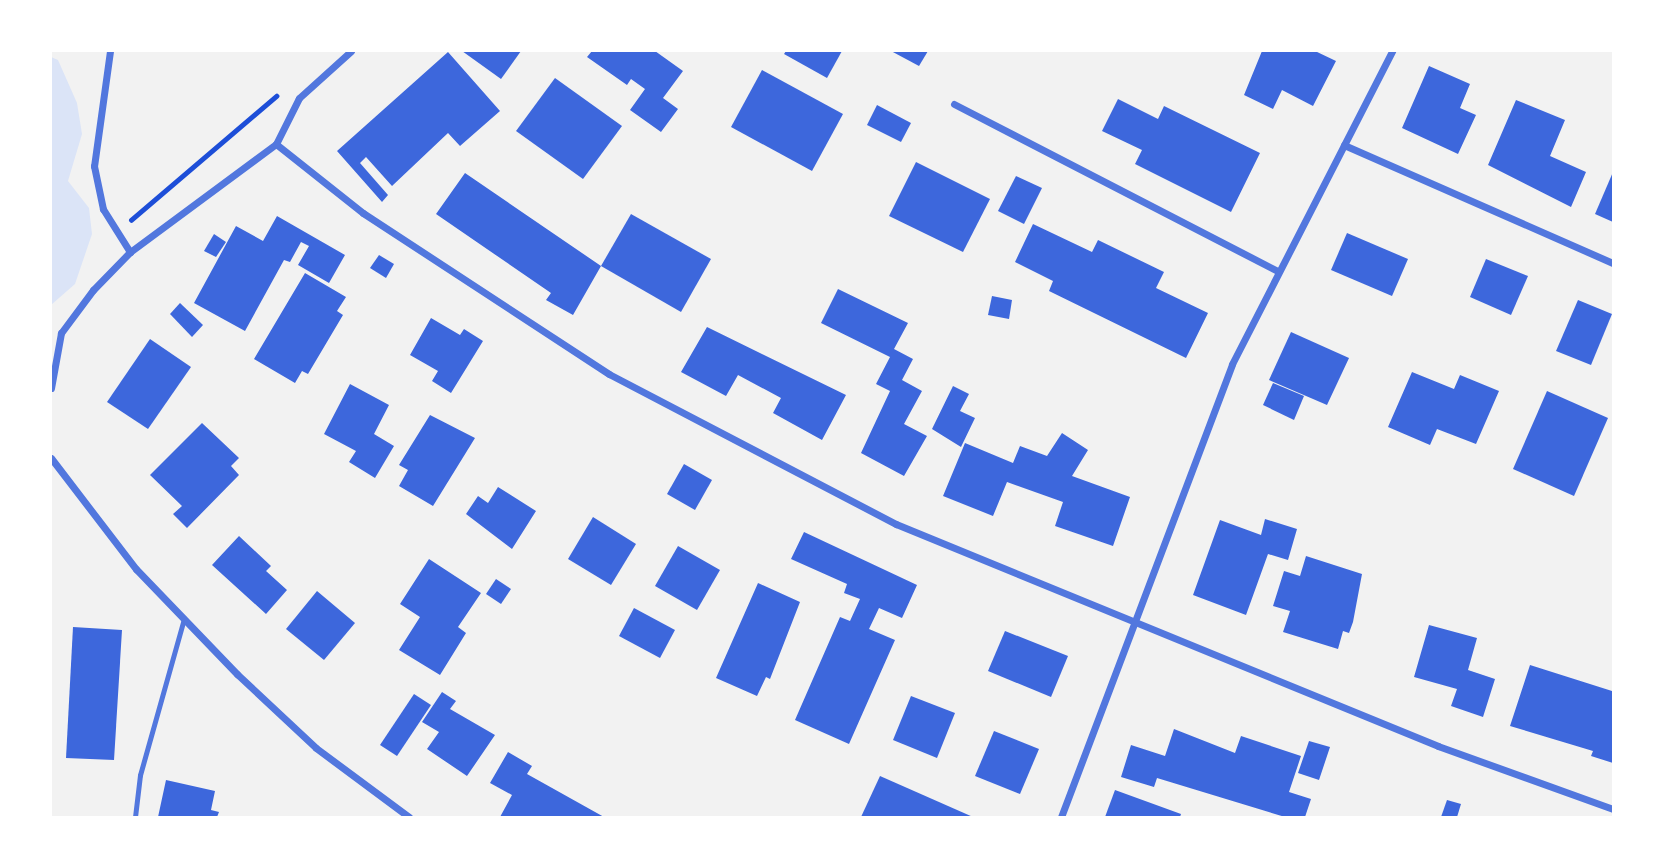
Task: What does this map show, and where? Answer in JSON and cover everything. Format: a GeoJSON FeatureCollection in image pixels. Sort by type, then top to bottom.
{"type":"FeatureCollection","features":[{"type":"Feature","properties":{"kind":"street"},"geometry":{"type":"LineString","coordinates":[[110,51],[94,166],[103,209],[130,252]]}},
{"type":"Feature","properties":{"kind":"street"},"geometry":{"type":"LineString","coordinates":[[51,388],[61,333],[130,252],[276,144],[299,98],[351,51]]}},
{"type":"Feature","properties":{"kind":"street"},"geometry":{"type":"LineString","coordinates":[[1060,817],[1232,364],[1392,51]]}},
{"type":"Feature","properties":{"kind":"street"},"geometry":{"type":"LineString","coordinates":[[954,104],[1278,271]]}},
{"type":"Feature","properties":{"kind":"street"},"geometry":{"type":"LineString","coordinates":[[276,144],[363,213],[609,374],[897,524],[1135,619],[1438,746],[1613,809]]}},
{"type":"Feature","properties":{"kind":"street"},"geometry":{"type":"LineString","coordinates":[[1344,145],[1613,263]]}},
{"type":"Feature","properties":{"kind":"street"},"geometry":{"type":"LineString","coordinates":[[51,458],[136,569],[184,618],[316,748],[409,817]]}},
{"type":"Feature","properties":{"kind":"lane"},"geometry":{"type":"LineString","coordinates":[[135,817],[144,762],[184,618]]}},
{"type":"Feature","properties":{"kind":"path"},"geometry":{"type":"LineString","coordinates":[[117,232],[279,93],[299,98]]}},
{"type":"Feature","properties":{"kind":"shaded area"},"geometry":{"type":"Polygon","coordinates":[[[51,57],[58,60],[77,103],[82,134],[68,181],[89,208],[92,234],[75,284],[51,305],[51,57]]]}},
{"type":"Feature","properties":{"kind":"building"},"geometry":{"type":"Polygon","coordinates":[[[462,51],[521,51],[501,79],[462,51]]]}},
{"type":"Feature","properties":{"kind":"building"},"geometry":{"type":"Polygon","coordinates":[[[592,51],[655,51],[683,71],[663,98],[678,109],[661,132],[630,110],[645,89],[631,79],[627,85],[587,57],[592,51]]]}},
{"type":"Feature","properties":{"kind":"building"},"geometry":{"type":"Polygon","coordinates":[[[786,51],[842,51],[827,78],[784,54],[786,51]]]}},
{"type":"Feature","properties":{"kind":"building"},"geometry":{"type":"Polygon","coordinates":[[[891,51],[928,51],[919,66],[891,51]]]}},
{"type":"Feature","properties":{"kind":"building"},"geometry":{"type":"Polygon","coordinates":[[[1262,51],[1315,51],[1336,61],[1313,106],[1282,90],[1273,109],[1244,95],[1262,51]]]}},
{"type":"Feature","properties":{"kind":"building"},"geometry":{"type":"Polygon","coordinates":[[[448,52],[500,111],[460,146],[448,133],[392,186],[366,157],[360,163],[388,195],[382,202],[337,151],[448,52]]]}},
{"type":"Feature","properties":{"kind":"building"},"geometry":{"type":"Polygon","coordinates":[[[1429,66],[1470,84],[1460,108],[1476,115],[1458,154],[1402,128],[1429,66]]]}},
{"type":"Feature","properties":{"kind":"building"},"geometry":{"type":"Polygon","coordinates":[[[762,70],[843,114],[812,171],[731,127],[762,70]]]}},
{"type":"Feature","properties":{"kind":"building"},"geometry":{"type":"Polygon","coordinates":[[[555,78],[622,126],[583,179],[516,131],[555,78]]]}},
{"type":"Feature","properties":{"kind":"building"},"geometry":{"type":"Polygon","coordinates":[[[1118,99],[1158,119],[1164,106],[1260,153],[1231,212],[1135,164],[1142,150],[1102,131],[1118,99]]]}},
{"type":"Feature","properties":{"kind":"building"},"geometry":{"type":"Polygon","coordinates":[[[1516,100],[1565,120],[1550,156],[1586,172],[1571,207],[1488,165],[1516,100]]]}},
{"type":"Feature","properties":{"kind":"building"},"geometry":{"type":"Polygon","coordinates":[[[877,105],[911,123],[901,142],[867,125],[877,105]]]}},
{"type":"Feature","properties":{"kind":"building"},"geometry":{"type":"Polygon","coordinates":[[[916,162],[990,199],[963,252],[889,216],[916,162]]]}},
{"type":"Feature","properties":{"kind":"building"},"geometry":{"type":"Polygon","coordinates":[[[1613,172],[1613,222],[1595,214],[1613,172]]]}},
{"type":"Feature","properties":{"kind":"building"},"geometry":{"type":"Polygon","coordinates":[[[465,173],[601,266],[573,315],[546,300],[551,293],[436,214],[465,173]]]}},
{"type":"Feature","properties":{"kind":"building"},"geometry":{"type":"Polygon","coordinates":[[[1016,176],[1042,188],[1024,224],[998,211],[1016,176]]]}},
{"type":"Feature","properties":{"kind":"building"},"geometry":{"type":"Polygon","coordinates":[[[631,214],[711,259],[681,312],[601,266],[631,214]]]}},
{"type":"Feature","properties":{"kind":"building"},"geometry":{"type":"Polygon","coordinates":[[[277,216],[345,255],[329,283],[298,265],[309,246],[301,242],[290,262],[284,260],[245,331],[194,303],[236,226],[263,241],[277,216]]]}},
{"type":"Feature","properties":{"kind":"building"},"geometry":{"type":"Polygon","coordinates":[[[1033,224],[1092,252],[1098,240],[1164,272],[1156,288],[1208,313],[1186,358],[1049,291],[1053,281],[1015,262],[1033,224]]]}},
{"type":"Feature","properties":{"kind":"building"},"geometry":{"type":"Polygon","coordinates":[[[1347,233],[1408,259],[1392,296],[1331,270],[1347,233]]]}},
{"type":"Feature","properties":{"kind":"building"},"geometry":{"type":"Polygon","coordinates":[[[214,234],[226,242],[216,257],[204,251],[214,234]]]}},
{"type":"Feature","properties":{"kind":"building"},"geometry":{"type":"Polygon","coordinates":[[[379,255],[394,264],[386,278],[370,268],[379,255]]]}},
{"type":"Feature","properties":{"kind":"building"},"geometry":{"type":"Polygon","coordinates":[[[1486,259],[1528,276],[1511,315],[1470,297],[1486,259]]]}},
{"type":"Feature","properties":{"kind":"building"},"geometry":{"type":"Polygon","coordinates":[[[305,273],[346,297],[337,311],[343,315],[308,374],[302,371],[295,383],[254,359],[305,273]]]}},
{"type":"Feature","properties":{"kind":"building"},"geometry":{"type":"Polygon","coordinates":[[[838,289],[908,323],[894,349],[913,359],[902,380],[922,391],[904,424],[927,436],[904,476],[861,453],[890,391],[876,384],[890,357],[821,323],[838,289]]]}},
{"type":"Feature","properties":{"kind":"building"},"geometry":{"type":"Polygon","coordinates":[[[992,296],[1012,300],[1009,319],[988,315],[992,296]]]}},
{"type":"Feature","properties":{"kind":"building"},"geometry":{"type":"Polygon","coordinates":[[[1578,300],[1612,314],[1591,365],[1556,351],[1578,300]]]}},
{"type":"Feature","properties":{"kind":"building"},"geometry":{"type":"Polygon","coordinates":[[[180,303],[203,325],[192,337],[170,314],[180,303]]]}},
{"type":"Feature","properties":{"kind":"building"},"geometry":{"type":"Polygon","coordinates":[[[431,318],[460,335],[464,329],[483,341],[451,393],[432,381],[438,371],[410,355],[431,318]]]}},
{"type":"Feature","properties":{"kind":"building"},"geometry":{"type":"Polygon","coordinates":[[[707,327],[846,395],[822,440],[773,413],[781,398],[738,375],[726,396],[681,372],[707,327]]]}},
{"type":"Feature","properties":{"kind":"building"},"geometry":{"type":"Polygon","coordinates":[[[1291,332],[1349,358],[1327,405],[1269,380],[1291,332]]]}},
{"type":"Feature","properties":{"kind":"building"},"geometry":{"type":"Polygon","coordinates":[[[150,339],[191,367],[148,429],[107,402],[150,339]]]}},
{"type":"Feature","properties":{"kind":"building"},"geometry":{"type":"Polygon","coordinates":[[[1412,372],[1454,389],[1460,375],[1499,391],[1476,444],[1437,429],[1430,445],[1388,427],[1412,372]]]}},
{"type":"Feature","properties":{"kind":"building"},"geometry":{"type":"Polygon","coordinates":[[[1273,383],[1304,396],[1294,420],[1263,405],[1273,383]]]}},
{"type":"Feature","properties":{"kind":"building"},"geometry":{"type":"Polygon","coordinates":[[[350,384],[389,405],[374,434],[394,446],[375,478],[349,462],[356,451],[324,434],[350,384]]]}},
{"type":"Feature","properties":{"kind":"building"},"geometry":{"type":"Polygon","coordinates":[[[953,386],[969,394],[960,411],[975,418],[961,447],[932,429],[953,386]]]}},
{"type":"Feature","properties":{"kind":"building"},"geometry":{"type":"Polygon","coordinates":[[[1547,391],[1608,418],[1574,496],[1513,469],[1547,391]]]}},
{"type":"Feature","properties":{"kind":"building"},"geometry":{"type":"Polygon","coordinates":[[[430,415],[475,438],[433,506],[399,486],[408,470],[399,465],[430,415]]]}},
{"type":"Feature","properties":{"kind":"building"},"geometry":{"type":"Polygon","coordinates":[[[202,423],[239,458],[231,466],[239,475],[187,528],[173,514],[182,506],[150,475],[202,423]]]}},
{"type":"Feature","properties":{"kind":"building"},"geometry":{"type":"Polygon","coordinates":[[[1062,433],[1088,450],[1072,476],[1130,497],[1113,546],[1055,526],[1063,502],[1007,482],[993,516],[943,496],[965,443],[1013,463],[1020,446],[1047,456],[1062,433]]]}},
{"type":"Feature","properties":{"kind":"building"},"geometry":{"type":"Polygon","coordinates":[[[684,464],[712,480],[695,510],[667,494],[684,464]]]}},
{"type":"Feature","properties":{"kind":"building"},"geometry":{"type":"Polygon","coordinates":[[[498,487],[536,511],[512,549],[466,514],[478,496],[488,503],[498,487]]]}},
{"type":"Feature","properties":{"kind":"building"},"geometry":{"type":"Polygon","coordinates":[[[593,517],[636,544],[611,585],[568,559],[593,517]]]}},
{"type":"Feature","properties":{"kind":"building"},"geometry":{"type":"Polygon","coordinates":[[[1265,519],[1297,529],[1288,560],[1268,554],[1246,615],[1193,595],[1220,520],[1261,535],[1265,519]]]}},
{"type":"Feature","properties":{"kind":"building"},"geometry":{"type":"Polygon","coordinates":[[[804,532],[917,585],[902,618],[879,608],[869,629],[895,640],[849,744],[795,720],[840,617],[850,621],[860,599],[844,593],[847,584],[791,559],[804,532]]]}},
{"type":"Feature","properties":{"kind":"building"},"geometry":{"type":"Polygon","coordinates":[[[239,536],[271,566],[266,571],[287,590],[266,614],[212,565],[239,536]]]}},
{"type":"Feature","properties":{"kind":"building"},"geometry":{"type":"Polygon","coordinates":[[[678,546],[720,570],[697,610],[655,586],[678,546]]]}},
{"type":"Feature","properties":{"kind":"building"},"geometry":{"type":"Polygon","coordinates":[[[1306,556],[1362,574],[1353,622],[1349,633],[1343,631],[1338,649],[1283,632],[1290,611],[1273,606],[1284,571],[1300,576],[1306,556]]]}},
{"type":"Feature","properties":{"kind":"building"},"geometry":{"type":"Polygon","coordinates":[[[429,559],[481,593],[458,627],[466,633],[440,675],[399,650],[420,617],[400,604],[429,559]]]}},
{"type":"Feature","properties":{"kind":"building"},"geometry":{"type":"Polygon","coordinates":[[[496,579],[511,589],[501,604],[486,594],[496,579]]]}},
{"type":"Feature","properties":{"kind":"building"},"geometry":{"type":"Polygon","coordinates":[[[758,583],[800,602],[770,679],[766,677],[757,696],[716,678],[758,583]]]}},
{"type":"Feature","properties":{"kind":"building"},"geometry":{"type":"Polygon","coordinates":[[[317,591],[355,623],[324,660],[286,629],[317,591]]]}},
{"type":"Feature","properties":{"kind":"building"},"geometry":{"type":"Polygon","coordinates":[[[634,608],[675,630],[660,658],[619,636],[634,608]]]}},
{"type":"Feature","properties":{"kind":"building"},"geometry":{"type":"Polygon","coordinates":[[[1429,625],[1477,638],[1468,670],[1495,679],[1483,717],[1451,706],[1457,689],[1414,677],[1429,625]]]}},
{"type":"Feature","properties":{"kind":"building"},"geometry":{"type":"Polygon","coordinates":[[[73,627],[122,630],[114,760],[66,758],[73,627]]]}},
{"type":"Feature","properties":{"kind":"building"},"geometry":{"type":"Polygon","coordinates":[[[1005,631],[1068,656],[1051,697],[988,671],[1005,631]]]}},
{"type":"Feature","properties":{"kind":"building"},"geometry":{"type":"Polygon","coordinates":[[[1530,665],[1612,691],[1613,763],[1591,756],[1593,751],[1510,726],[1530,665]]]}},
{"type":"Feature","properties":{"kind":"building"},"geometry":{"type":"Polygon","coordinates":[[[442,692],[456,701],[450,709],[495,735],[467,776],[427,749],[439,732],[422,722],[442,692]]]}},
{"type":"Feature","properties":{"kind":"building"},"geometry":{"type":"Polygon","coordinates":[[[414,694],[431,705],[397,756],[380,745],[414,694]]]}},
{"type":"Feature","properties":{"kind":"building"},"geometry":{"type":"Polygon","coordinates":[[[911,696],[955,713],[937,758],[893,740],[911,696]]]}},
{"type":"Feature","properties":{"kind":"building"},"geometry":{"type":"Polygon","coordinates":[[[1174,729],[1235,753],[1241,736],[1301,756],[1289,792],[1311,799],[1305,817],[1285,817],[1157,778],[1154,787],[1121,777],[1131,745],[1165,756],[1174,729]]]}},
{"type":"Feature","properties":{"kind":"building"},"geometry":{"type":"Polygon","coordinates":[[[994,731],[1039,749],[1020,794],[975,776],[994,731]]]}},
{"type":"Feature","properties":{"kind":"building"},"geometry":{"type":"Polygon","coordinates":[[[1309,741],[1330,747],[1319,780],[1298,773],[1309,741]]]}},
{"type":"Feature","properties":{"kind":"building"},"geometry":{"type":"Polygon","coordinates":[[[508,752],[532,766],[527,774],[604,817],[500,817],[512,795],[490,783],[508,752]]]}},
{"type":"Feature","properties":{"kind":"building"},"geometry":{"type":"Polygon","coordinates":[[[880,776],[973,817],[861,817],[880,776]]]}},
{"type":"Feature","properties":{"kind":"building"},"geometry":{"type":"Polygon","coordinates":[[[166,780],[215,791],[211,810],[219,812],[217,817],[158,817],[166,780]]]}},
{"type":"Feature","properties":{"kind":"building"},"geometry":{"type":"Polygon","coordinates":[[[1115,790],[1181,814],[1180,817],[1105,817],[1115,790]]]}},
{"type":"Feature","properties":{"kind":"building"},"geometry":{"type":"Polygon","coordinates":[[[1447,800],[1461,804],[1457,817],[1441,817],[1447,800]]]}}]}
